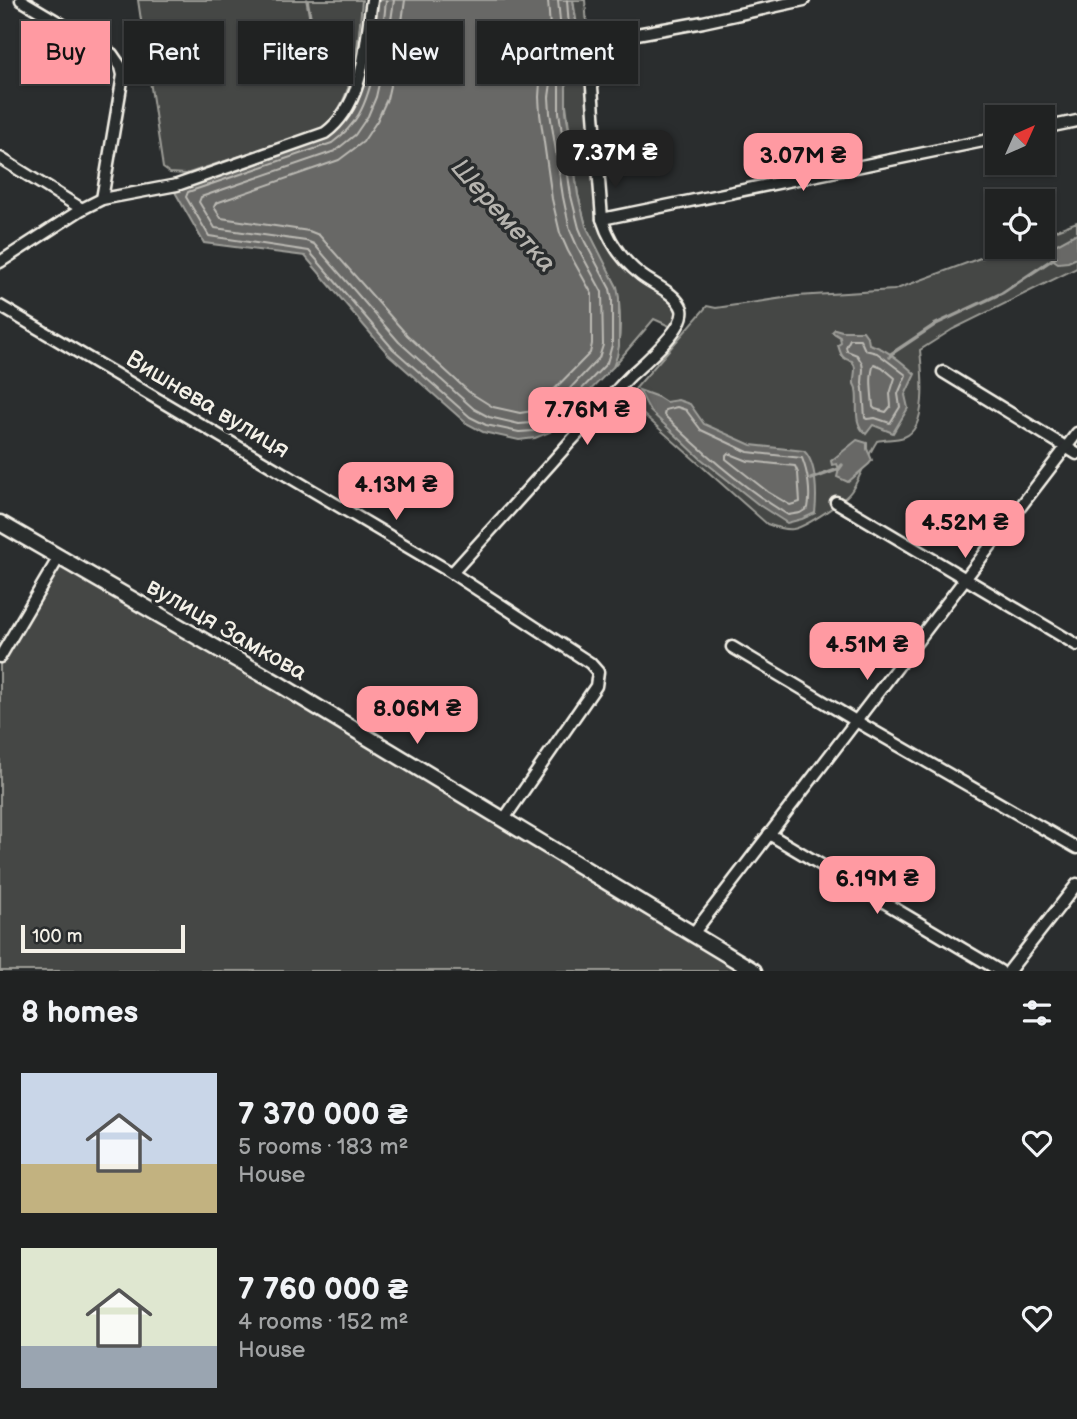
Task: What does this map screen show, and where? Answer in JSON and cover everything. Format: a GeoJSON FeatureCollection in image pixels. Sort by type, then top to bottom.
{"type":"FeatureCollection","features":[{"type":"Feature","properties":{"kind":"street"},"geometry":{"type":"LineString","coordinates":[[21,0],[112,54],[121,67],[122,75],[102,199]]}},
{"type":"Feature","properties":{"kind":"street"},"geometry":{"type":"LineString","coordinates":[[0,262],[102,199],[177,185],[316,137],[335,126],[348,107],[357,85],[372,0]]}},
{"type":"Feature","properties":{"kind":"street"},"geometry":{"type":"LineString","coordinates":[[452,573],[670,336],[681,320],[678,303],[626,261],[609,237],[602,219],[589,48],[598,41],[804,0]]}},
{"type":"Feature","properties":{"kind":"street"},"geometry":{"type":"LineString","coordinates":[[1055,126],[1077,121]]}},
{"type":"Feature","properties":{"kind":"street"},"geometry":{"type":"LineString","coordinates":[[602,219],[985,141]]}},
{"type":"Feature","properties":{"kind":"street"},"geometry":{"type":"LineString","coordinates":[[0,159],[82,209]]}},
{"type":"Feature","properties":{"kind":"street","name":"Вишнева вулиця"},"geometry":{"type":"LineString","coordinates":[[0,306],[452,573],[590,663],[598,672],[596,686],[504,819]]}},
{"type":"Feature","properties":{"kind":"street"},"geometry":{"type":"LineString","coordinates":[[943,372],[1077,454]]}},
{"type":"Feature","properties":{"kind":"street"},"geometry":{"type":"LineString","coordinates":[[692,934],[1077,433]]}},
{"type":"Feature","properties":{"kind":"street"},"geometry":{"type":"LineString","coordinates":[[836,502],[1077,645]]}},
{"type":"Feature","properties":{"kind":"street","name":"вулиця Замкова"},"geometry":{"type":"LineString","coordinates":[[0,523],[279,684],[754,971]]}},
{"type":"Feature","properties":{"kind":"street"},"geometry":{"type":"LineString","coordinates":[[0,657],[59,557]]}},
{"type":"Feature","properties":{"kind":"street"},"geometry":{"type":"LineString","coordinates":[[732,647],[1077,848]]}},
{"type":"Feature","properties":{"kind":"street"},"geometry":{"type":"LineString","coordinates":[[769,834],[1000,971]]}},
{"type":"Feature","properties":{"kind":"street"},"geometry":{"type":"LineString","coordinates":[[1009,971],[1077,884]]}},
{"type":"Feature","properties":{"kind":"shaded area"},"geometry":{"type":"Polygon","coordinates":[[[138,0],[362,0],[353,69],[353,21],[238,21],[238,84],[349,84],[347,92],[332,118],[321,129],[186,174],[170,173],[163,168],[150,84],[224,84],[224,21],[141,21],[138,0]]]}},
{"type":"Feature","properties":{"kind":"shaded area"},"geometry":{"type":"Polygon","coordinates":[[[573,0],[585,0],[587,21],[576,21],[573,0]]]}},
{"type":"Feature","properties":{"kind":"shaded area"},"geometry":{"type":"Polygon","coordinates":[[[592,84],[602,219],[615,247],[681,309],[676,329],[654,319],[613,367],[620,327],[617,287],[591,239],[578,195],[565,97],[566,86],[592,84]]]}},
{"type":"Feature","properties":{"kind":"shaded area"},"geometry":{"type":"Polygon","coordinates":[[[1077,222],[1077,268],[953,329],[920,350],[921,411],[912,432],[901,438],[877,441],[848,495],[807,524],[786,529],[767,524],[628,401],[629,396],[707,306],[716,308],[797,296],[894,290],[985,256],[985,259],[1055,259],[1055,230],[1077,222]]]}},
{"type":"Feature","properties":{"kind":"shaded area"},"geometry":{"type":"Polygon","coordinates":[[[59,557],[755,971],[0,971],[0,660],[59,557]]]}},
{"type":"Feature","properties":{"kind":"water"},"geometry":{"type":"Polygon","coordinates":[[[379,0],[573,0],[576,21],[477,21],[477,84],[567,84],[566,111],[578,195],[586,226],[617,287],[619,298],[619,346],[613,367],[550,432],[519,440],[483,432],[466,423],[388,354],[305,256],[204,243],[175,192],[181,187],[330,136],[352,112],[363,88],[367,71],[367,84],[463,84],[463,21],[376,21],[379,0]]]}},
{"type":"Feature","properties":{"kind":"water"},"geometry":{"type":"Polygon","coordinates":[[[1077,233],[1077,258],[1058,263],[1052,259],[1055,259],[1055,245],[1077,233]]]}},
{"type":"Feature","properties":{"kind":"water"},"geometry":{"type":"Polygon","coordinates":[[[835,329],[863,331],[869,344],[888,353],[915,374],[905,395],[908,408],[893,433],[873,425],[866,434],[859,425],[854,384],[855,367],[852,361],[841,354],[838,345],[841,343],[840,337],[832,332],[835,329]]]}},
{"type":"Feature","properties":{"kind":"water"},"geometry":{"type":"Polygon","coordinates":[[[639,390],[666,402],[678,400],[690,404],[704,424],[751,445],[804,451],[814,471],[815,513],[787,523],[759,505],[700,458],[650,411],[639,390]]]}},
{"type":"Feature","properties":{"kind":"water"},"geometry":{"type":"Polygon","coordinates":[[[857,440],[867,443],[872,460],[848,482],[837,477],[839,469],[837,464],[832,465],[831,461],[857,440]]]}},
{"type":"Feature","properties":{"kind":"waterway","name":"Шереметка"},"geometry":{"type":"LineString","coordinates":[[307,0],[317,48],[328,67],[349,85]]}},
{"type":"Feature","properties":{"kind":"waterway","name":"Шереметка"},"geometry":{"type":"LineString","coordinates":[[890,357],[936,324],[1002,293],[1056,257]]}},
{"type":"Feature","properties":{"kind":"waterway","name":"Шереметка"},"geometry":{"type":"LineString","coordinates":[[811,479],[839,469],[842,465]]}}]}
